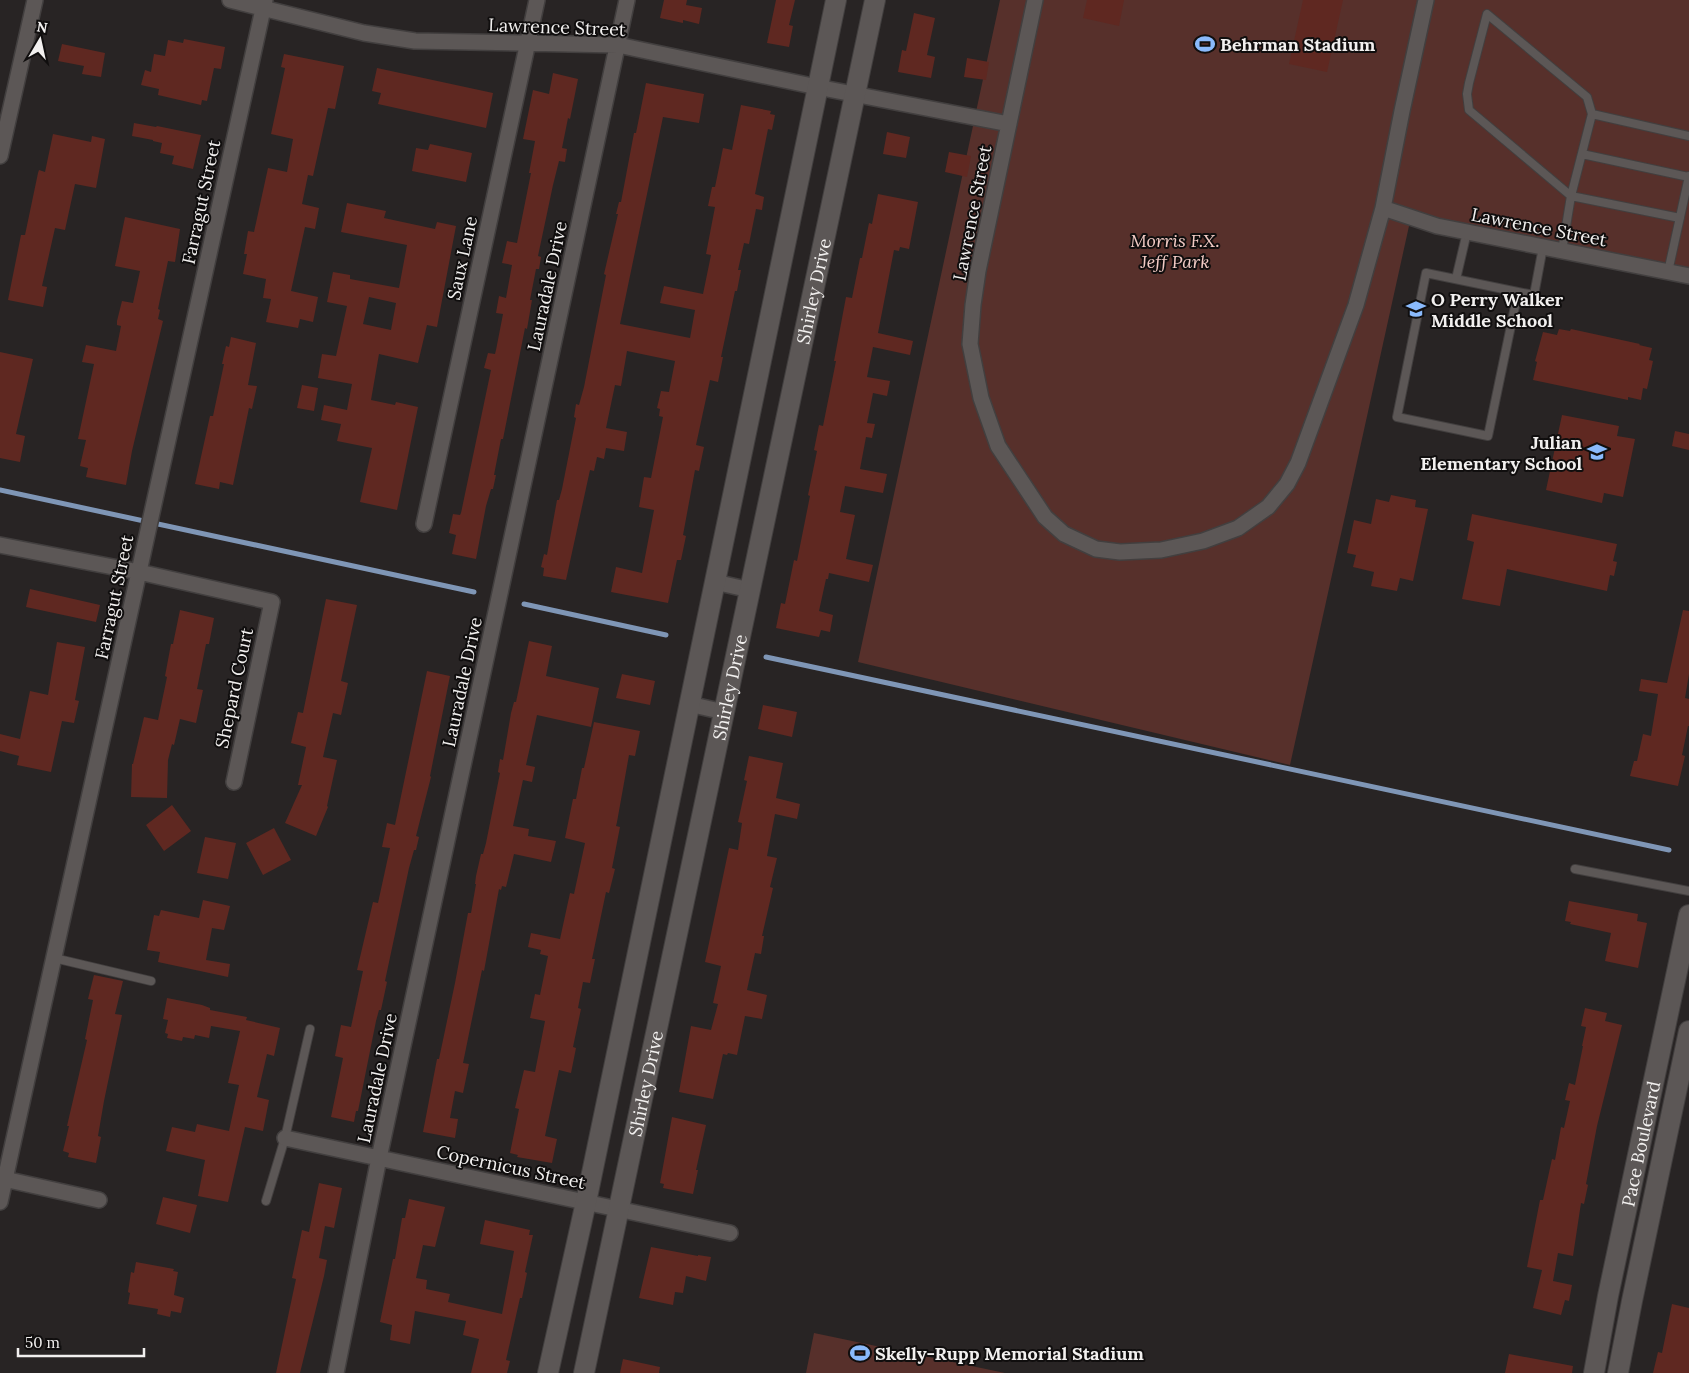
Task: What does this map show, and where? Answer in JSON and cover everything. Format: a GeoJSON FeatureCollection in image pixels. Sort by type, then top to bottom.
{"type":"FeatureCollection","features":[{"type":"Feature","properties":{"kind":"street"},"geometry":{"type":"LineString","coordinates":[[0,156],[35,0]]}},
{"type":"Feature","properties":{"kind":"street","name":"Lawrence Street"},"geometry":{"type":"LineString","coordinates":[[230,0],[264,4],[364,33],[415,41],[618,45],[817,87],[1009,124],[978,271],[973,305],[970,344],[981,398],[998,446],[1045,517],[1064,534],[1096,549],[1120,552],[1161,550],[1203,541],[1238,528],[1268,507],[1287,484],[1298,463],[1356,305],[1383,208],[1426,0]]}},
{"type":"Feature","properties":{"kind":"street","name":"Saux Lane"},"geometry":{"type":"LineString","coordinates":[[424,524],[537,0]]}},
{"type":"Feature","properties":{"kind":"street","name":"Lauradale Drive"},"geometry":{"type":"LineString","coordinates":[[336,1373],[379,1158],[627,0]]}},
{"type":"Feature","properties":{"kind":"street","name":"Shirley Drive"},"geometry":{"type":"LineString","coordinates":[[548,1373],[586,1202],[836,0]]}},
{"type":"Feature","properties":{"kind":"street","name":"Shirley Drive"},"geometry":{"type":"LineString","coordinates":[[584,1373],[875,0]]}},
{"type":"Feature","properties":{"kind":"street"},"geometry":{"type":"LineString","coordinates":[[1009,124],[1034,0]]}},
{"type":"Feature","properties":{"kind":"street","name":"Farragut Street"},"geometry":{"type":"LineString","coordinates":[[0,1202],[3,1178],[54,958],[264,4]]}},
{"type":"Feature","properties":{"kind":"street","name":"Lawrence Street"},"geometry":{"type":"LineString","coordinates":[[1383,208],[1437,226],[1689,276]]}},
{"type":"Feature","properties":{"kind":"street"},"geometry":{"type":"LineString","coordinates":[[0,545],[139,572]]}},
{"type":"Feature","properties":{"kind":"street","name":"Shepard Court"},"geometry":{"type":"LineString","coordinates":[[139,572],[272,602],[234,782]]}},
{"type":"Feature","properties":{"kind":"street"},"geometry":{"type":"LineString","coordinates":[[714,582],[750,590]]}},
{"type":"Feature","properties":{"kind":"street"},"geometry":{"type":"LineString","coordinates":[[689,704],[724,712]]}},
{"type":"Feature","properties":{"kind":"street","name":"Pace Boulevard"},"geometry":{"type":"LineString","coordinates":[[1594,1373],[1689,915]]}},
{"type":"Feature","properties":{"kind":"street","name":"Pace Boulevard"},"geometry":{"type":"LineString","coordinates":[[1618,1373],[1689,1031]]}},
{"type":"Feature","properties":{"kind":"street","name":"Copernicus Street"},"geometry":{"type":"LineString","coordinates":[[285,1138],[730,1232]]}},
{"type":"Feature","properties":{"kind":"street"},"geometry":{"type":"LineString","coordinates":[[1640,1145],[1664,1150]]}},
{"type":"Feature","properties":{"kind":"street"},"geometry":{"type":"LineString","coordinates":[[3,1178],[99,1200]]}},
{"type":"Feature","properties":{"kind":"lane"},"geometry":{"type":"LineString","coordinates":[[1562,251],[1571,196],[1592,114],[1587,97],[1487,14],[1469,83],[1467,94],[1469,110],[1571,196],[1680,218]]}},
{"type":"Feature","properties":{"kind":"lane"},"geometry":{"type":"LineString","coordinates":[[1592,114],[1689,136]]}},
{"type":"Feature","properties":{"kind":"lane"},"geometry":{"type":"LineString","coordinates":[[1582,154],[1689,177],[1668,272]]}},
{"type":"Feature","properties":{"kind":"lane"},"geometry":{"type":"LineString","coordinates":[[1456,279],[1467,232]]}},
{"type":"Feature","properties":{"kind":"lane"},"geometry":{"type":"LineString","coordinates":[[1518,292],[1488,436],[1397,417],[1426,273],[1534,295],[1543,247]]}},
{"type":"Feature","properties":{"kind":"lane"},"geometry":{"type":"LineString","coordinates":[[1574,869],[1689,891]]}},
{"type":"Feature","properties":{"kind":"lane"},"geometry":{"type":"LineString","coordinates":[[54,958],[151,980]]}},
{"type":"Feature","properties":{"kind":"lane"},"geometry":{"type":"LineString","coordinates":[[266,1201],[285,1138],[310,1029]]}},
{"type":"Feature","properties":{"kind":"green space","name":"Morris F.X. Jeff Park"},"geometry":{"type":"Polygon","coordinates":[[[1000,0],[1689,0],[1689,276],[1411,217],[1290,765],[858,662],[1000,0]]]}},
{"type":"Feature","properties":{"kind":"green space","name":"Skelly-Rupp Memorial Stadium"},"geometry":{"type":"Polygon","coordinates":[[[814,1333],[1005,1373],[806,1373],[814,1333]]]}},
{"type":"Feature","properties":{"kind":"building"},"geometry":{"type":"Polygon","coordinates":[[[664,0],[687,0],[686,5],[702,8],[699,24],[683,20],[683,23],[660,18],[664,0]]]}},
{"type":"Feature","properties":{"kind":"building"},"geometry":{"type":"Polygon","coordinates":[[[776,0],[795,0],[789,25],[793,26],[789,47],[767,43],[776,0]]]}},
{"type":"Feature","properties":{"kind":"building"},"geometry":{"type":"Polygon","coordinates":[[[1087,0],[1124,0],[1119,26],[1083,18],[1087,0]]]}},
{"type":"Feature","properties":{"kind":"building"},"geometry":{"type":"Polygon","coordinates":[[[1303,0],[1343,0],[1327,72],[1289,64],[1303,0]]]}},
{"type":"Feature","properties":{"kind":"building"},"geometry":{"type":"Polygon","coordinates":[[[914,13],[935,18],[927,55],[935,57],[931,78],[898,72],[902,50],[906,51],[914,13]]]}},
{"type":"Feature","properties":{"kind":"building"},"geometry":{"type":"Polygon","coordinates":[[[184,39],[225,47],[221,69],[214,68],[207,101],[202,100],[201,105],[158,95],[159,89],[141,85],[145,70],[151,72],[154,54],[165,56],[168,40],[183,43],[184,39]]]}},
{"type":"Feature","properties":{"kind":"building"},"geometry":{"type":"Polygon","coordinates":[[[62,44],[105,53],[101,77],[82,74],[84,66],[58,61],[62,44]]]}},
{"type":"Feature","properties":{"kind":"building"},"geometry":{"type":"Polygon","coordinates":[[[284,54],[344,66],[335,109],[328,108],[313,176],[308,175],[302,204],[319,208],[315,229],[305,227],[291,291],[318,297],[313,322],[300,319],[298,328],[266,322],[271,299],[263,298],[266,279],[243,274],[247,254],[244,254],[248,231],[254,232],[268,168],[287,172],[293,139],[271,134],[285,68],[281,67],[284,54]]]}},
{"type":"Feature","properties":{"kind":"building"},"geometry":{"type":"Polygon","coordinates":[[[967,58],[989,62],[986,80],[964,77],[967,58]]]}},
{"type":"Feature","properties":{"kind":"building"},"geometry":{"type":"Polygon","coordinates":[[[377,68],[493,93],[486,128],[378,104],[381,93],[372,91],[377,68]]]}},
{"type":"Feature","properties":{"kind":"building"},"geometry":{"type":"Polygon","coordinates":[[[553,73],[578,79],[562,148],[567,149],[565,162],[559,161],[553,185],[538,256],[541,257],[539,269],[536,269],[530,300],[532,300],[527,329],[525,328],[503,439],[501,439],[494,475],[496,475],[486,506],[476,559],[452,554],[456,535],[449,533],[453,514],[460,515],[461,513],[491,370],[484,368],[488,353],[495,354],[496,350],[503,314],[496,313],[499,296],[506,298],[512,265],[502,263],[507,241],[517,243],[531,173],[529,173],[535,141],[523,139],[533,90],[549,94],[553,73]]]}},
{"type":"Feature","properties":{"kind":"building"},"geometry":{"type":"Polygon","coordinates":[[[646,83],[704,94],[699,123],[663,117],[620,324],[690,338],[695,310],[660,303],[664,286],[703,294],[711,255],[706,254],[715,207],[708,206],[712,187],[715,187],[723,148],[732,150],[741,105],[771,111],[770,114],[775,115],[772,130],[768,129],[755,194],[764,197],[762,210],[756,209],[749,244],[744,243],[738,270],[741,270],[721,357],[723,357],[718,382],[710,380],[696,445],[704,447],[699,471],[695,470],[683,535],[686,536],[681,560],[677,560],[668,603],[611,592],[616,567],[642,573],[654,510],[639,507],[644,477],[651,478],[663,417],[659,416],[660,409],[657,408],[661,391],[669,392],[675,361],[627,351],[621,386],[615,385],[606,428],[627,432],[624,451],[606,448],[604,459],[597,457],[594,471],[590,470],[566,580],[543,576],[544,568],[541,567],[544,554],[547,555],[557,500],[559,500],[562,489],[576,418],[574,417],[576,404],[579,405],[584,387],[606,275],[604,274],[618,214],[616,214],[619,202],[621,202],[646,83]]]}},
{"type":"Feature","properties":{"kind":"building"},"geometry":{"type":"Polygon","coordinates":[[[134,123],[201,135],[193,169],[172,164],[174,156],[160,153],[162,143],[132,136],[134,123]]]}},
{"type":"Feature","properties":{"kind":"building"},"geometry":{"type":"Polygon","coordinates":[[[887,132],[910,137],[906,158],[883,154],[887,132]]]}},
{"type":"Feature","properties":{"kind":"building"},"geometry":{"type":"Polygon","coordinates":[[[53,134],[91,142],[92,136],[105,139],[96,188],[75,184],[65,230],[55,228],[42,286],[47,287],[43,307],[8,300],[21,235],[25,235],[39,170],[45,172],[53,134]]]}},
{"type":"Feature","properties":{"kind":"building"},"geometry":{"type":"Polygon","coordinates":[[[430,144],[472,153],[466,182],[412,171],[416,148],[428,150],[430,144]]]}},
{"type":"Feature","properties":{"kind":"building"},"geometry":{"type":"Polygon","coordinates":[[[949,152],[971,156],[967,177],[945,172],[949,152]]]}},
{"type":"Feature","properties":{"kind":"building"},"geometry":{"type":"Polygon","coordinates":[[[878,194],[918,202],[909,249],[900,247],[899,251],[894,250],[878,333],[913,341],[910,355],[873,347],[867,377],[890,381],[887,396],[873,393],[867,423],[875,424],[872,438],[866,437],[860,469],[887,474],[883,493],[845,486],[840,512],[855,515],[846,559],[873,565],[869,582],[829,573],[819,611],[833,615],[830,632],[821,630],[819,637],[776,628],[781,603],[785,604],[794,560],[797,561],[817,451],[814,450],[819,425],[823,426],[846,297],[852,298],[860,258],[862,258],[869,223],[872,224],[878,194]]]}},
{"type":"Feature","properties":{"kind":"building"},"geometry":{"type":"Polygon","coordinates":[[[347,203],[386,211],[384,218],[435,229],[437,222],[456,226],[437,327],[427,325],[418,363],[379,354],[371,400],[395,405],[396,402],[418,407],[397,510],[360,502],[372,448],[337,441],[341,424],[321,420],[324,405],[347,410],[352,384],[318,378],[322,354],[336,356],[347,306],[327,302],[333,272],[350,275],[350,279],[399,288],[407,245],[341,232],[347,203]],[[369,297],[363,324],[391,330],[396,303],[369,297]]]}},
{"type":"Feature","properties":{"kind":"building"},"geometry":{"type":"Polygon","coordinates":[[[125,217],[180,229],[175,262],[168,261],[158,309],[160,310],[158,319],[163,321],[132,451],[126,485],[86,477],[88,468],[80,466],[86,440],[78,439],[94,364],[82,362],[86,345],[116,351],[121,326],[117,325],[117,321],[122,301],[133,303],[140,271],[115,266],[125,217]]]}},
{"type":"Feature","properties":{"kind":"building"},"geometry":{"type":"Polygon","coordinates":[[[1559,329],[1570,331],[1571,329],[1652,348],[1649,360],[1653,361],[1647,389],[1643,388],[1641,400],[1628,397],[1628,400],[1533,380],[1537,362],[1535,361],[1543,332],[1557,335],[1559,329]]]}},
{"type":"Feature","properties":{"kind":"building"},"geometry":{"type":"Polygon","coordinates":[[[231,337],[256,343],[248,385],[257,386],[252,409],[249,408],[233,485],[220,482],[219,489],[195,484],[210,416],[213,416],[226,346],[229,347],[231,337]]]}},
{"type":"Feature","properties":{"kind":"building"},"geometry":{"type":"Polygon","coordinates":[[[0,352],[33,359],[16,434],[25,436],[20,462],[0,458],[0,352]]]}},
{"type":"Feature","properties":{"kind":"building"},"geometry":{"type":"Polygon","coordinates":[[[302,385],[318,388],[314,411],[297,408],[302,385]]]}},
{"type":"Feature","properties":{"kind":"building"},"geometry":{"type":"Polygon","coordinates":[[[1562,415],[1619,426],[1617,436],[1635,439],[1623,497],[1604,493],[1602,503],[1546,490],[1562,415]]]}},
{"type":"Feature","properties":{"kind":"building"},"geometry":{"type":"Polygon","coordinates":[[[1675,431],[1689,434],[1689,450],[1672,446],[1675,431]]]}},
{"type":"Feature","properties":{"kind":"building"},"geometry":{"type":"Polygon","coordinates":[[[1391,495],[1416,500],[1415,507],[1428,509],[1413,581],[1400,578],[1397,591],[1371,586],[1374,572],[1353,567],[1356,555],[1347,553],[1354,520],[1371,524],[1376,499],[1389,502],[1391,495]]]}},
{"type":"Feature","properties":{"kind":"building"},"geometry":{"type":"Polygon","coordinates":[[[1472,514],[1617,544],[1613,561],[1617,562],[1614,576],[1610,575],[1607,591],[1507,569],[1500,606],[1462,599],[1474,542],[1467,540],[1472,514]]]}},
{"type":"Feature","properties":{"kind":"building"},"geometry":{"type":"Polygon","coordinates":[[[30,589],[100,605],[96,622],[26,607],[30,589]]]}},
{"type":"Feature","properties":{"kind":"building"},"geometry":{"type":"Polygon","coordinates":[[[326,599],[357,605],[341,681],[348,683],[341,715],[333,713],[323,757],[337,760],[328,807],[316,836],[285,823],[302,785],[298,785],[306,747],[291,743],[298,712],[303,713],[326,599]]]}},
{"type":"Feature","properties":{"kind":"building"},"geometry":{"type":"Polygon","coordinates":[[[180,610],[214,618],[209,644],[206,644],[197,689],[203,690],[196,723],[180,719],[174,745],[172,744],[168,760],[167,798],[131,797],[132,764],[144,717],[158,720],[167,677],[165,676],[171,644],[173,644],[180,610]]]}},
{"type":"Feature","properties":{"kind":"building"},"geometry":{"type":"Polygon","coordinates":[[[1683,610],[1689,611],[1689,674],[1685,698],[1689,699],[1689,726],[1682,755],[1685,756],[1678,786],[1630,776],[1634,761],[1637,761],[1643,734],[1651,736],[1658,694],[1639,691],[1641,679],[1667,683],[1683,610]]]}},
{"type":"Feature","properties":{"kind":"building"},"geometry":{"type":"Polygon","coordinates":[[[529,641],[552,646],[546,676],[599,688],[591,727],[537,715],[526,765],[535,767],[532,782],[523,780],[513,826],[529,829],[528,836],[556,841],[551,862],[514,854],[506,887],[502,886],[501,890],[499,889],[484,971],[482,970],[463,1063],[469,1064],[463,1093],[455,1091],[450,1118],[458,1119],[455,1138],[423,1132],[468,913],[471,913],[476,876],[481,854],[483,854],[486,843],[500,773],[498,772],[500,759],[503,760],[511,713],[514,702],[516,702],[529,641]]]}},
{"type":"Feature","properties":{"kind":"building"},"geometry":{"type":"Polygon","coordinates":[[[57,642],[85,647],[75,700],[79,701],[74,723],[62,721],[51,772],[17,765],[19,756],[0,751],[0,734],[20,739],[30,691],[48,695],[57,642]]]}},
{"type":"Feature","properties":{"kind":"building"},"geometry":{"type":"Polygon","coordinates":[[[427,671],[450,676],[431,777],[416,836],[419,837],[409,868],[385,981],[387,982],[381,1010],[379,1010],[376,1021],[358,1111],[356,1111],[354,1122],[331,1117],[343,1058],[335,1056],[341,1025],[351,1027],[363,971],[357,970],[373,902],[378,903],[390,848],[382,847],[387,823],[395,825],[427,671]]]}},
{"type":"Feature","properties":{"kind":"building"},"geometry":{"type":"Polygon","coordinates":[[[622,674],[655,681],[650,705],[616,698],[622,674]]]}},
{"type":"Feature","properties":{"kind":"building"},"geometry":{"type":"Polygon","coordinates":[[[763,705],[797,712],[792,737],[758,729],[763,705]]]}},
{"type":"Feature","properties":{"kind":"building"},"geometry":{"type":"Polygon","coordinates":[[[594,722],[640,731],[635,756],[629,755],[616,826],[620,827],[612,868],[615,869],[609,893],[606,892],[592,959],[595,959],[590,983],[583,982],[578,1008],[581,1009],[573,1047],[576,1048],[571,1073],[559,1070],[545,1136],[557,1139],[552,1163],[517,1157],[518,1155],[510,1153],[519,1109],[515,1108],[524,1070],[535,1072],[545,1021],[530,1018],[535,994],[540,995],[548,956],[540,954],[541,950],[528,947],[531,933],[560,939],[570,893],[574,894],[585,843],[565,838],[573,799],[576,799],[594,722]]]}},
{"type":"Feature","properties":{"kind":"building"},"geometry":{"type":"Polygon","coordinates":[[[749,756],[783,763],[776,798],[800,804],[797,819],[775,814],[767,856],[777,858],[770,887],[773,888],[762,936],[764,936],[761,954],[755,953],[747,990],[767,995],[762,1019],[745,1016],[737,1055],[723,1054],[713,1099],[679,1092],[691,1026],[711,1030],[718,1004],[713,1003],[721,966],[705,962],[729,848],[738,850],[742,823],[738,822],[747,781],[744,780],[749,756]]]}},
{"type":"Feature","properties":{"kind":"building"},"geometry":{"type":"Polygon","coordinates":[[[172,805],[191,831],[164,851],[146,825],[172,805]]]}},
{"type":"Feature","properties":{"kind":"building"},"geometry":{"type":"Polygon","coordinates":[[[274,828],[291,860],[263,875],[246,843],[274,828]]]}},
{"type":"Feature","properties":{"kind":"building"},"geometry":{"type":"Polygon","coordinates":[[[205,837],[236,843],[228,879],[197,873],[205,837]]]}},
{"type":"Feature","properties":{"kind":"building"},"geometry":{"type":"Polygon","coordinates":[[[203,900],[230,906],[224,930],[212,928],[206,960],[230,964],[228,977],[158,962],[160,952],[147,950],[154,915],[159,916],[161,910],[199,918],[203,900]]]}},
{"type":"Feature","properties":{"kind":"building"},"geometry":{"type":"Polygon","coordinates":[[[1569,901],[1638,914],[1637,921],[1647,923],[1638,968],[1605,961],[1611,933],[1570,924],[1571,922],[1565,921],[1569,901]]]}},
{"type":"Feature","properties":{"kind":"building"},"geometry":{"type":"Polygon","coordinates":[[[94,975],[123,981],[115,1014],[122,1015],[104,1101],[98,1136],[101,1137],[96,1163],[68,1157],[69,1153],[63,1151],[87,1040],[85,1039],[93,1000],[88,999],[94,975]]]}},
{"type":"Feature","properties":{"kind":"building"},"geometry":{"type":"Polygon","coordinates":[[[167,998],[202,1005],[210,1008],[210,1010],[247,1017],[246,1020],[280,1028],[274,1056],[267,1054],[257,1097],[269,1100],[263,1131],[245,1127],[228,1202],[198,1196],[205,1160],[166,1151],[172,1127],[195,1132],[197,1124],[229,1131],[239,1085],[228,1083],[240,1031],[211,1026],[209,1038],[195,1035],[194,1039],[183,1037],[182,1041],[167,1038],[168,1034],[165,1033],[168,1020],[163,1019],[167,998]]]}},
{"type":"Feature","properties":{"kind":"building"},"geometry":{"type":"Polygon","coordinates":[[[1585,1008],[1607,1013],[1605,1021],[1622,1025],[1597,1126],[1586,1184],[1588,1185],[1584,1204],[1581,1203],[1573,1256],[1558,1253],[1553,1281],[1572,1285],[1569,1301],[1565,1300],[1561,1315],[1533,1308],[1542,1270],[1527,1267],[1540,1200],[1543,1200],[1552,1159],[1555,1160],[1561,1127],[1564,1128],[1570,1101],[1565,1100],[1569,1083],[1575,1085],[1586,1027],[1581,1026],[1585,1008]]]}},
{"type":"Feature","properties":{"kind":"building"},"geometry":{"type":"Polygon","coordinates":[[[672,1117],[706,1125],[693,1194],[663,1188],[664,1184],[660,1183],[672,1117]]]}},
{"type":"Feature","properties":{"kind":"building"},"geometry":{"type":"Polygon","coordinates":[[[319,1183],[342,1188],[334,1228],[325,1226],[319,1258],[327,1260],[324,1276],[300,1373],[276,1373],[296,1279],[292,1278],[302,1230],[309,1232],[319,1183]]]}},
{"type":"Feature","properties":{"kind":"building"},"geometry":{"type":"Polygon","coordinates":[[[163,1197],[197,1205],[190,1233],[156,1224],[163,1197]]]}},
{"type":"Feature","properties":{"kind":"building"},"geometry":{"type":"Polygon","coordinates":[[[409,1199],[445,1207],[435,1247],[423,1245],[416,1278],[427,1280],[426,1289],[450,1294],[448,1302],[502,1314],[514,1251],[480,1244],[485,1220],[530,1230],[529,1235],[533,1235],[525,1272],[527,1273],[522,1298],[520,1298],[506,1360],[510,1361],[507,1373],[471,1373],[479,1339],[463,1335],[466,1321],[415,1311],[410,1344],[390,1340],[392,1325],[380,1322],[393,1259],[395,1259],[402,1218],[405,1218],[409,1199]]]}},
{"type":"Feature","properties":{"kind":"building"},"geometry":{"type":"Polygon","coordinates":[[[651,1247],[711,1257],[706,1281],[686,1276],[683,1293],[675,1292],[673,1305],[639,1298],[651,1247]]]}},
{"type":"Feature","properties":{"kind":"building"},"geometry":{"type":"Polygon","coordinates":[[[136,1262],[174,1269],[173,1271],[178,1272],[174,1295],[184,1298],[181,1313],[171,1311],[170,1317],[157,1314],[158,1309],[128,1304],[131,1272],[134,1273],[136,1262]]]}},
{"type":"Feature","properties":{"kind":"building"},"geometry":{"type":"Polygon","coordinates":[[[1672,1304],[1689,1308],[1689,1373],[1653,1373],[1658,1352],[1662,1353],[1672,1304]]]}},
{"type":"Feature","properties":{"kind":"building"},"geometry":{"type":"Polygon","coordinates":[[[1509,1354],[1573,1366],[1572,1373],[1505,1373],[1509,1354]]]}},
{"type":"Feature","properties":{"kind":"building"},"geometry":{"type":"Polygon","coordinates":[[[623,1359],[660,1367],[659,1373],[620,1373],[623,1359]]]}},
{"type":"Feature","properties":{"kind":"waterway"},"geometry":{"type":"LineString","coordinates":[[0,490],[474,592]]}},
{"type":"Feature","properties":{"kind":"waterway"},"geometry":{"type":"LineString","coordinates":[[524,604],[666,635]]}},
{"type":"Feature","properties":{"kind":"waterway"},"geometry":{"type":"LineString","coordinates":[[766,657],[1669,850]]}},
{"type":"Feature","properties":{"kind":"place","name":"Behrman Stadium"},"geometry":{"type":"Point","coordinates":[1205,44]}},
{"type":"Feature","properties":{"kind":"place","name":"O Perry Walker Middle School"},"geometry":{"type":"Point","coordinates":[1416,309]}},
{"type":"Feature","properties":{"kind":"place","name":"Julian Elementary School"},"geometry":{"type":"Point","coordinates":[1597,452]}},
{"type":"Feature","properties":{"kind":"place","name":"Skelly-Rupp Memorial Stadium"},"geometry":{"type":"Point","coordinates":[860,1353]}}]}
